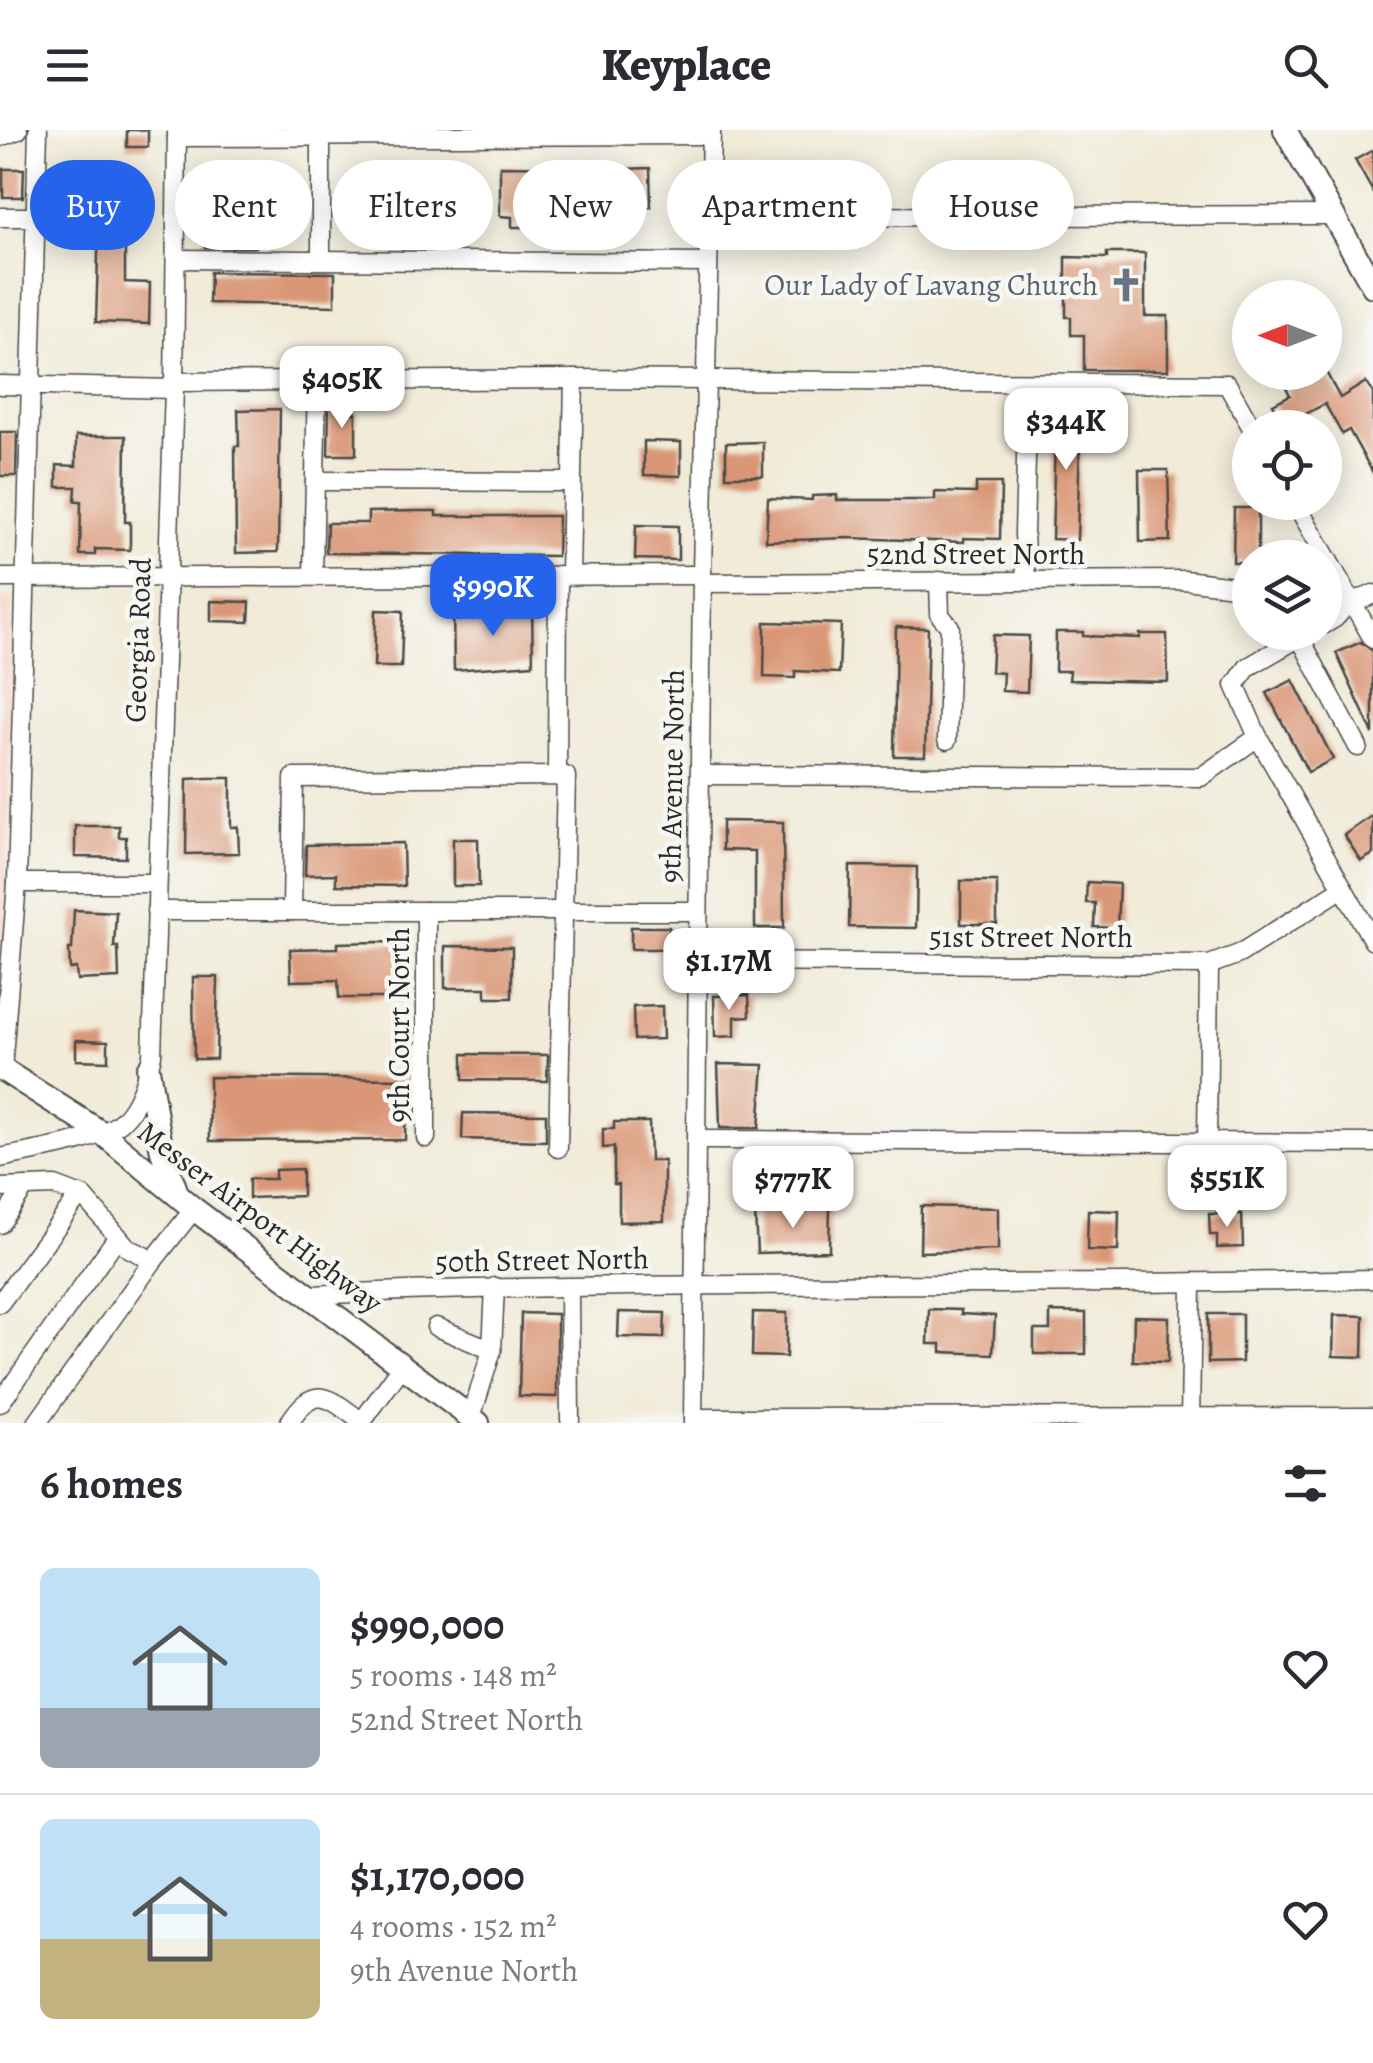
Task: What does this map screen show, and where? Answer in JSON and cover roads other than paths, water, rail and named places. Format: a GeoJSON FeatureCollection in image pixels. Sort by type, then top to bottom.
{"type":"FeatureCollection","features":[{"type":"Feature","properties":{"kind":"main road"},"geometry":{"type":"LineString","coordinates":[[1285,130],[1373,286]]}},
{"type":"Feature","properties":{"kind":"main road","name":"Messer Airport Highway"},"geometry":{"type":"LineString","coordinates":[[1,1069],[102,1133],[186,1203],[474,1420]]}},
{"type":"Feature","properties":{"kind":"main road"},"geometry":{"type":"LineString","coordinates":[[148,1069],[162,1152],[186,1203]]}},
{"type":"Feature","properties":{"kind":"street"},"geometry":{"type":"LineString","coordinates":[[0,137],[18,130]]}},
{"type":"Feature","properties":{"kind":"street"},"geometry":{"type":"LineString","coordinates":[[37,160],[38,130]]}},
{"type":"Feature","properties":{"kind":"street"},"geometry":{"type":"LineString","coordinates":[[177,134],[711,132]]}},
{"type":"Feature","properties":{"kind":"street","name":"9th Avenue North"},"geometry":{"type":"LineString","coordinates":[[710,160],[711,132]]}},
{"type":"Feature","properties":{"kind":"street","name":"Georgia Road"},"geometry":{"type":"LineString","coordinates":[[102,1133],[122,1121],[141,1094],[152,1055],[168,579],[177,134]]}},
{"type":"Feature","properties":{"kind":"street"},"geometry":{"type":"LineString","coordinates":[[320,258],[322,135]]}},
{"type":"Feature","properties":{"kind":"street"},"geometry":{"type":"LineString","coordinates":[[892,216],[1333,215]]}},
{"type":"Feature","properties":{"kind":"street"},"geometry":{"type":"LineString","coordinates":[[0,217],[30,217]]}},
{"type":"Feature","properties":{"kind":"street"},"geometry":{"type":"LineString","coordinates":[[1,1069],[18,883],[35,250]]}},
{"type":"Feature","properties":{"kind":"street","name":"9th Avenue North"},"geometry":{"type":"LineString","coordinates":[[693,1421],[708,250]]}},
{"type":"Feature","properties":{"kind":"street"},"geometry":{"type":"LineString","coordinates":[[176,259],[708,262]]}},
{"type":"Feature","properties":{"kind":"street"},"geometry":{"type":"LineString","coordinates":[[0,386],[317,379],[1226,384],[1241,410]]}},
{"type":"Feature","properties":{"kind":"street"},"geometry":{"type":"LineString","coordinates":[[313,575],[317,379]]}},
{"type":"Feature","properties":{"kind":"street"},"geometry":{"type":"LineString","coordinates":[[557,776],[574,379]]}},
{"type":"Feature","properties":{"kind":"street"},"geometry":{"type":"LineString","coordinates":[[1026,581],[1028,383]]}},
{"type":"Feature","properties":{"kind":"street"},"geometry":{"type":"LineString","coordinates":[[315,481],[571,482]]}},
{"type":"Feature","properties":{"kind":"street"},"geometry":{"type":"LineString","coordinates":[[1305,520],[1373,639]]}},
{"type":"Feature","properties":{"kind":"street","name":"52nd Street North"},"geometry":{"type":"LineString","coordinates":[[0,578],[564,575],[1184,580],[1232,586]]}},
{"type":"Feature","properties":{"kind":"street"},"geometry":{"type":"LineString","coordinates":[[939,581],[940,616],[950,627],[948,740]]}},
{"type":"Feature","properties":{"kind":"street"},"geometry":{"type":"LineString","coordinates":[[1342,599],[1364,599],[1373,594]]}},
{"type":"Feature","properties":{"kind":"street"},"geometry":{"type":"LineString","coordinates":[[1342,610],[1350,600]]}},
{"type":"Feature","properties":{"kind":"street"},"geometry":{"type":"LineString","coordinates":[[1278,650],[1248,667],[1235,685],[1258,738],[1373,941]]}},
{"type":"Feature","properties":{"kind":"street"},"geometry":{"type":"LineString","coordinates":[[1311,650],[1358,747]]}},
{"type":"Feature","properties":{"kind":"street"},"geometry":{"type":"LineString","coordinates":[[700,775],[1201,777],[1258,738]]}},
{"type":"Feature","properties":{"kind":"street"},"geometry":{"type":"LineString","coordinates":[[292,911],[294,778],[566,776],[558,1148]]}},
{"type":"Feature","properties":{"kind":"street"},"geometry":{"type":"LineString","coordinates":[[18,883],[157,883]]}},
{"type":"Feature","properties":{"kind":"street","name":"51st Street North"},"geometry":{"type":"LineString","coordinates":[[698,962],[1208,965],[1239,954],[1343,888]]}},
{"type":"Feature","properties":{"kind":"street"},"geometry":{"type":"LineString","coordinates":[[156,911],[698,910]]}},
{"type":"Feature","properties":{"kind":"street","name":"9th Court North"},"geometry":{"type":"LineString","coordinates":[[426,911],[426,1138]]}},
{"type":"Feature","properties":{"kind":"street"},"geometry":{"type":"LineString","coordinates":[[1207,1143],[1208,965]]}},
{"type":"Feature","properties":{"kind":"street"},"geometry":{"type":"LineString","coordinates":[[0,1158],[102,1133]]}},
{"type":"Feature","properties":{"kind":"street"},"geometry":{"type":"LineString","coordinates":[[697,1140],[1373,1143]]}},
{"type":"Feature","properties":{"kind":"street"},"geometry":{"type":"LineString","coordinates":[[0,1188],[55,1186],[80,1196],[127,1247],[153,1261]]}},
{"type":"Feature","properties":{"kind":"street"},"geometry":{"type":"LineString","coordinates":[[0,1224],[26,1187]]}},
{"type":"Feature","properties":{"kind":"street"},"geometry":{"type":"LineString","coordinates":[[0,1303],[80,1196]]}},
{"type":"Feature","properties":{"kind":"street"},"geometry":{"type":"LineString","coordinates":[[37,1423],[153,1261],[186,1203]]}},
{"type":"Feature","properties":{"kind":"street"},"geometry":{"type":"LineString","coordinates":[[0,1403],[118,1236]]}},
{"type":"Feature","properties":{"kind":"street","name":"50th Street North"},"geometry":{"type":"LineString","coordinates":[[312,1295],[495,1288],[1192,1284],[1373,1279]]}},
{"type":"Feature","properties":{"kind":"street"},"geometry":{"type":"LineString","coordinates":[[1190,1420],[1192,1284]]}},
{"type":"Feature","properties":{"kind":"street"},"geometry":{"type":"LineString","coordinates":[[474,1420],[492,1350],[495,1288]]}},
{"type":"Feature","properties":{"kind":"street"},"geometry":{"type":"LineString","coordinates":[[569,1288],[570,1420]]}},
{"type":"Feature","properties":{"kind":"street"},"geometry":{"type":"LineString","coordinates":[[436,1327],[492,1350]]}},
{"type":"Feature","properties":{"kind":"street"},"geometry":{"type":"LineString","coordinates":[[289,1423],[300,1405],[314,1396],[328,1397],[362,1423],[404,1365]]}},
{"type":"Feature","properties":{"kind":"street"},"geometry":{"type":"LineString","coordinates":[[693,1421],[1373,1417]]}},
{"type":"Feature","properties":{"kind":"place","name":"Our Lady of Lavang Church"},"geometry":{"type":"Point","coordinates":[1126,285]}}]}
